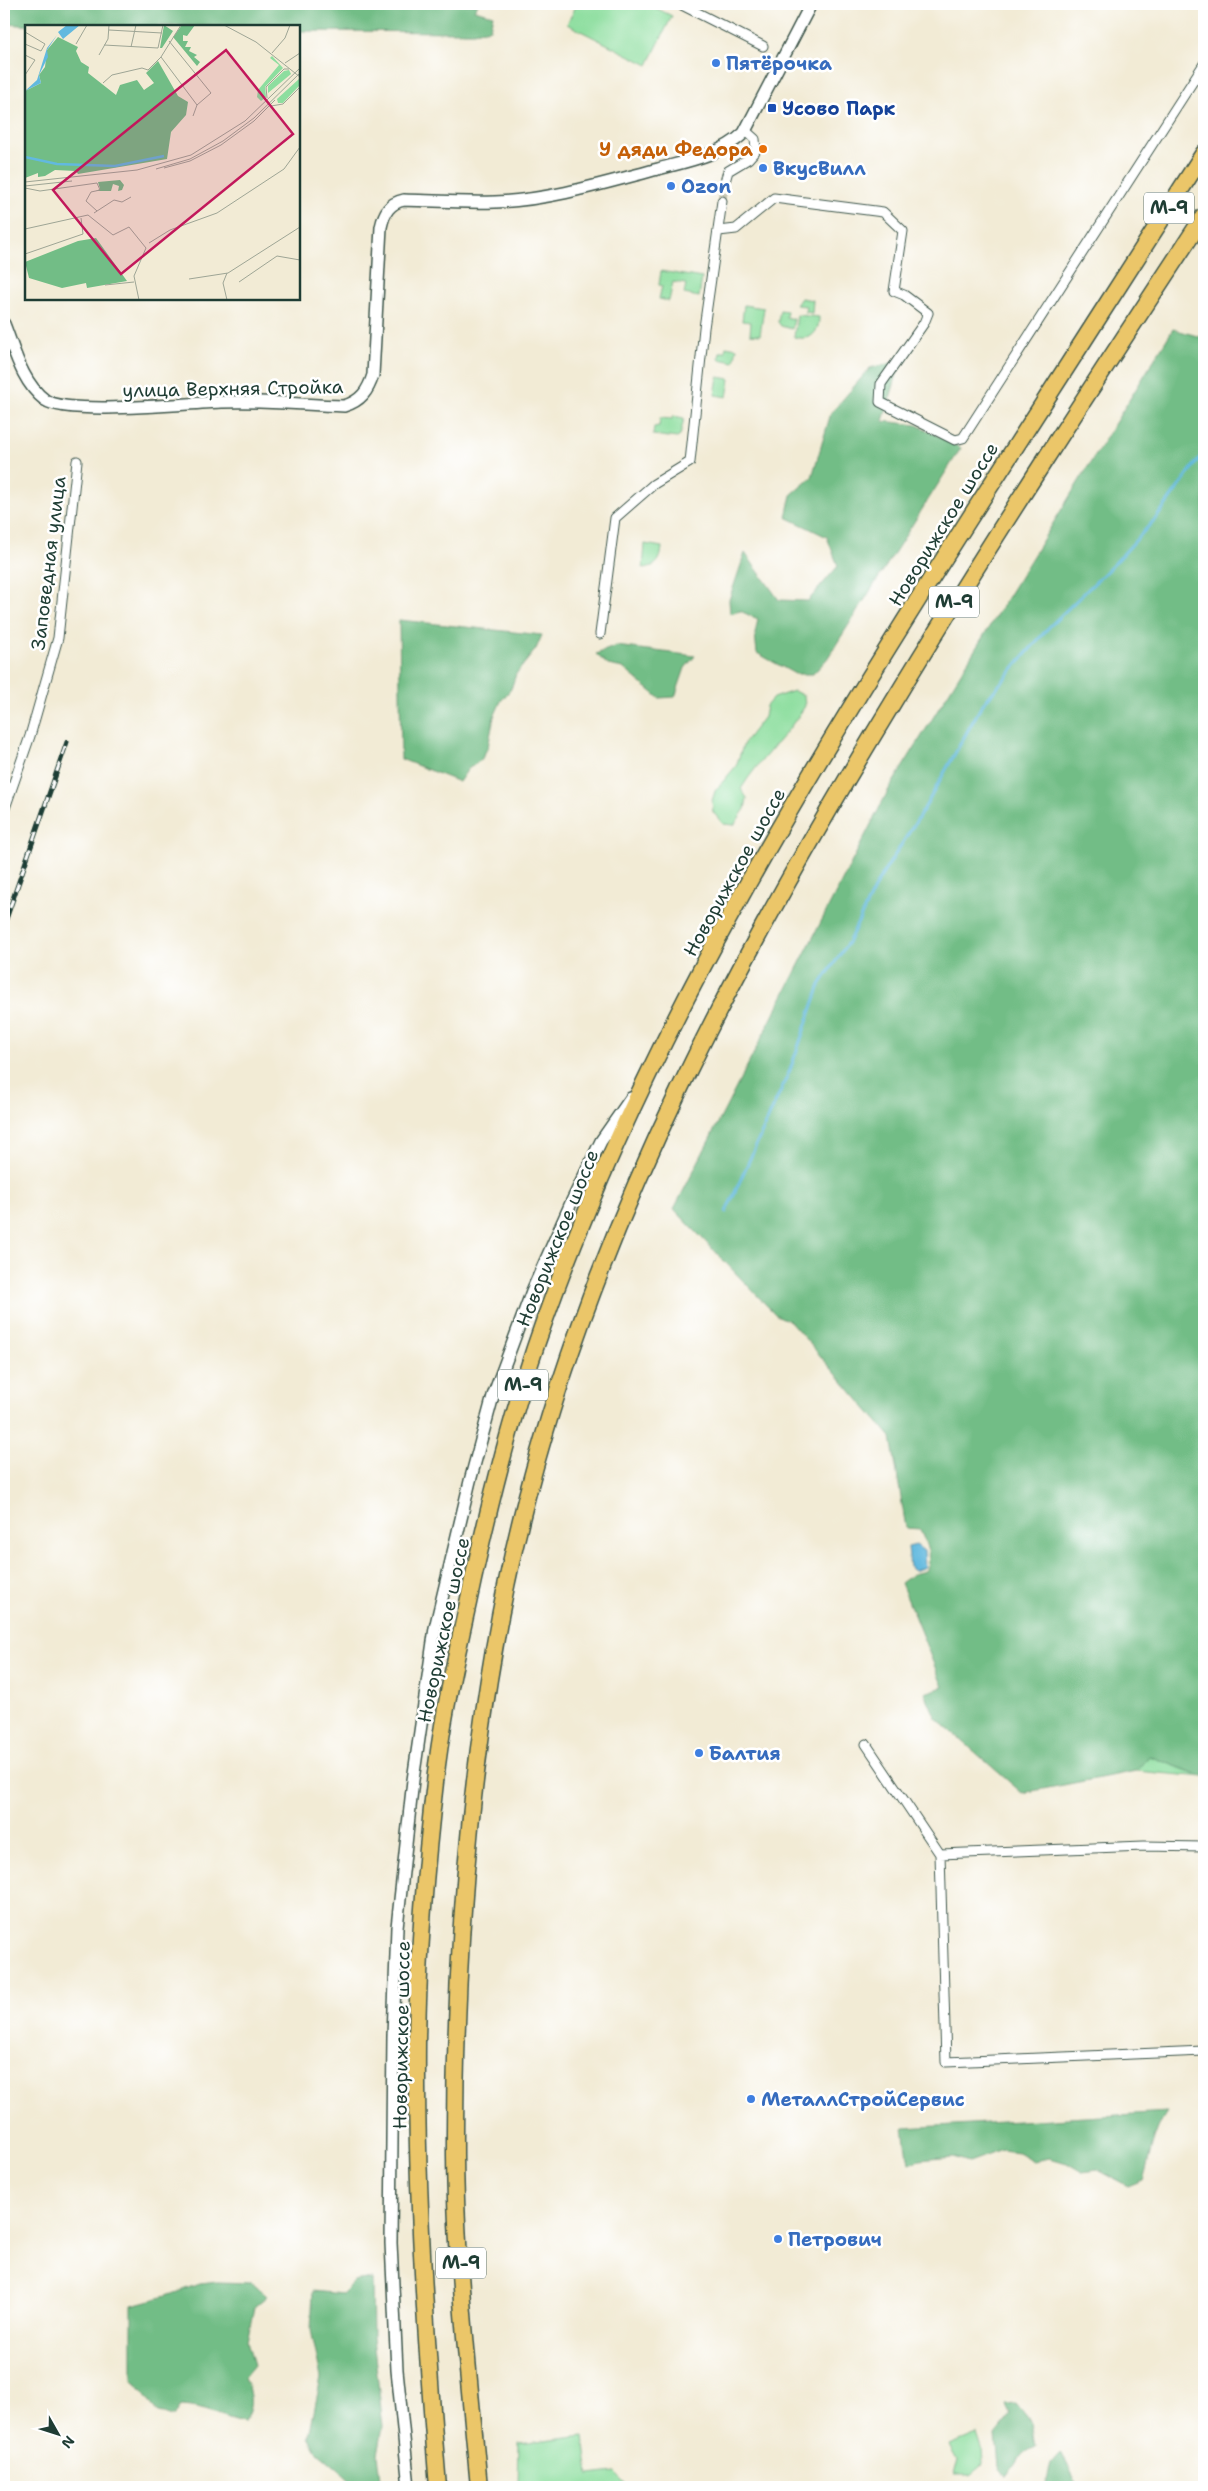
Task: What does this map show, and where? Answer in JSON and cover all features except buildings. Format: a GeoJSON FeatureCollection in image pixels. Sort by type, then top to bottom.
{"type":"FeatureCollection","features":[{"type":"Feature","properties":{"kind":"highway","name":"Новорижское шоссе"},"geometry":{"type":"LineString","coordinates":[[438,2487],[422,2262],[417,2041],[421,1947],[438,1761],[449,1688],[472,1583],[514,1412],[546,1317],[590,1203],[651,1071],[704,966],[848,712],[1204,154]]}},
{"type":"Feature","properties":{"kind":"highway","name":"М-9"},"geometry":{"type":"LineString","coordinates":[[479,2487],[467,2367],[455,2159],[464,1912],[483,1723],[495,1649],[514,1548],[540,1448],[586,1312],[624,1215],[671,1107],[728,991],[780,894],[957,596],[1204,216]]}},
{"type":"Feature","properties":{"kind":"street"},"geometry":{"type":"LineString","coordinates":[[680,4],[763,46]]}},
{"type":"Feature","properties":{"kind":"street","name":"улица Верхняя Стройка"},"geometry":{"type":"LineString","coordinates":[[4,324],[27,380],[37,393],[56,406],[162,406],[223,402],[344,406],[361,398],[370,385],[373,374],[381,227],[386,211],[397,201],[496,202],[584,189],[707,156],[736,141],[746,131],[811,4]]}},
{"type":"Feature","properties":{"kind":"street"},"geometry":{"type":"LineString","coordinates":[[719,231],[736,229],[774,198],[883,212],[903,230],[894,291],[904,295],[928,313],[924,323],[881,384],[880,402],[955,440],[962,438],[1204,64]]}},
{"type":"Feature","properties":{"kind":"street"},"geometry":{"type":"LineString","coordinates":[[724,185],[728,171],[748,160],[756,150],[755,139],[746,131]]}},
{"type":"Feature","properties":{"kind":"street"},"geometry":{"type":"LineString","coordinates":[[600,634],[615,518],[654,484],[690,462],[704,328],[722,201]]}},
{"type":"Feature","properties":{"kind":"street","name":"Заповедная улица"},"geometry":{"type":"LineString","coordinates":[[4,811],[30,736],[58,638],[77,461]]}},
{"type":"Feature","properties":{"kind":"street"},"geometry":{"type":"LineString","coordinates":[[409,2487],[406,2473],[397,2370],[391,2243],[396,1937],[413,1780],[435,1628],[470,1481],[493,1396],[532,1291],[601,1141],[651,1071]]}},
{"type":"Feature","properties":{"kind":"street"},"geometry":{"type":"LineString","coordinates":[[866,1744],[940,1854],[946,2062],[1204,2051]]}},
{"type":"Feature","properties":{"kind":"street"},"geometry":{"type":"LineString","coordinates":[[940,1854],[1144,1846],[1204,1847]]}},
{"type":"Feature","properties":{"kind":"street","name":"М-9"},"geometry":{"type":"LineString","coordinates":[[476,2449],[487,2487]]}},
{"type":"Feature","properties":{"kind":"street"},"geometry":{"type":"LineString","coordinates":[[404,2487],[406,2473]]}},
{"type":"Feature","properties":{"kind":"green space"},"geometry":{"type":"Polygon","coordinates":[[[4,4],[478,4],[474,10],[493,15],[490,29],[473,32],[300,31],[300,25],[4,24],[4,4]]]}},
{"type":"Feature","properties":{"kind":"green space"},"geometry":{"type":"Polygon","coordinates":[[[577,4],[648,4],[672,16],[648,65],[567,24],[577,4]]]}},
{"type":"Feature","properties":{"kind":"green space"},"geometry":{"type":"Polygon","coordinates":[[[661,271],[702,278],[699,297],[684,294],[686,284],[673,282],[669,301],[659,299],[662,286],[659,285],[661,271]]]}},
{"type":"Feature","properties":{"kind":"green space"},"geometry":{"type":"Polygon","coordinates":[[[801,298],[813,300],[812,313],[805,312],[806,306],[796,305],[801,298]]]}},
{"type":"Feature","properties":{"kind":"green space"},"geometry":{"type":"Polygon","coordinates":[[[744,305],[764,308],[760,335],[750,334],[751,322],[742,321],[744,305]]]}},
{"type":"Feature","properties":{"kind":"green space"},"geometry":{"type":"Polygon","coordinates":[[[780,310],[787,311],[786,317],[794,319],[792,329],[781,326],[778,322],[780,310]]]}},
{"type":"Feature","properties":{"kind":"green space"},"geometry":{"type":"Polygon","coordinates":[[[797,315],[819,317],[819,323],[815,332],[809,337],[794,337],[797,315]]]}},
{"type":"Feature","properties":{"kind":"green space"},"geometry":{"type":"Polygon","coordinates":[[[1173,329],[1204,338],[1204,1777],[1149,1756],[1136,1771],[1022,1793],[936,1718],[925,1693],[943,1687],[901,1583],[913,1574],[925,1571],[929,1564],[928,1550],[920,1529],[906,1528],[891,1437],[790,1321],[776,1315],[674,1209],[889,789],[1173,329]]]}},
{"type":"Feature","properties":{"kind":"green space"},"geometry":{"type":"Polygon","coordinates":[[[726,346],[737,348],[734,362],[719,359],[720,352],[725,352],[726,346]]]}},
{"type":"Feature","properties":{"kind":"green space"},"geometry":{"type":"Polygon","coordinates":[[[901,361],[883,421],[917,425],[961,448],[827,659],[813,674],[795,674],[757,653],[755,634],[758,619],[740,611],[730,614],[729,600],[745,553],[779,600],[808,601],[838,566],[827,537],[786,517],[791,495],[812,477],[831,413],[870,368],[901,361]]]}},
{"type":"Feature","properties":{"kind":"green space"},"geometry":{"type":"Polygon","coordinates":[[[718,377],[730,379],[727,397],[715,395],[718,377]]]}},
{"type":"Feature","properties":{"kind":"green space"},"geometry":{"type":"Polygon","coordinates":[[[673,416],[684,418],[680,436],[677,438],[653,435],[654,427],[659,426],[660,418],[672,419],[673,416]]]}},
{"type":"Feature","properties":{"kind":"green space"},"geometry":{"type":"Polygon","coordinates":[[[645,544],[662,547],[661,556],[657,562],[652,566],[643,568],[645,544]]]}},
{"type":"Feature","properties":{"kind":"green space"},"geometry":{"type":"Polygon","coordinates":[[[399,620],[542,635],[536,649],[516,674],[511,689],[501,701],[494,717],[488,747],[481,760],[468,769],[459,782],[401,759],[399,620]]]}},
{"type":"Feature","properties":{"kind":"green space"},"geometry":{"type":"Polygon","coordinates":[[[616,646],[695,656],[685,668],[675,697],[659,698],[623,668],[608,665],[596,654],[616,646]]]}},
{"type":"Feature","properties":{"kind":"green space"},"geometry":{"type":"Polygon","coordinates":[[[794,691],[804,696],[805,706],[741,789],[747,798],[745,809],[734,825],[723,824],[713,812],[712,801],[715,791],[736,766],[744,743],[764,717],[766,706],[773,698],[794,691]]]}},
{"type":"Feature","properties":{"kind":"green space"},"geometry":{"type":"Polygon","coordinates":[[[1149,1756],[1204,1777],[1136,1771],[1149,1756]]]}},
{"type":"Feature","properties":{"kind":"green space"},"geometry":{"type":"Polygon","coordinates":[[[1167,2112],[1155,2136],[1143,2180],[1128,2186],[1098,2170],[1082,2172],[1067,2163],[1050,2158],[1033,2161],[1018,2152],[1002,2150],[969,2162],[953,2157],[919,2160],[909,2164],[904,2128],[1167,2112]]]}},
{"type":"Feature","properties":{"kind":"green space"},"geometry":{"type":"Polygon","coordinates":[[[372,2279],[373,2338],[383,2427],[378,2454],[382,2487],[359,2487],[317,2451],[309,2437],[321,2377],[311,2330],[313,2291],[342,2294],[354,2282],[372,2279]]]}},
{"type":"Feature","properties":{"kind":"green space"},"geometry":{"type":"Polygon","coordinates":[[[217,2282],[252,2283],[267,2296],[254,2307],[247,2341],[254,2365],[244,2377],[250,2400],[247,2416],[244,2422],[206,2410],[181,2406],[174,2416],[158,2413],[132,2379],[132,2305],[166,2296],[199,2284],[217,2282]]]}},
{"type":"Feature","properties":{"kind":"green space"},"geometry":{"type":"Polygon","coordinates":[[[1016,2404],[1032,2424],[1036,2446],[1022,2455],[1006,2477],[999,2468],[996,2434],[1010,2416],[1006,2405],[1016,2404]]]}},
{"type":"Feature","properties":{"kind":"green space"},"geometry":{"type":"Polygon","coordinates":[[[977,2434],[982,2449],[983,2464],[970,2475],[954,2475],[958,2459],[950,2445],[977,2434]]]}},
{"type":"Feature","properties":{"kind":"green space"},"geometry":{"type":"Polygon","coordinates":[[[584,2436],[589,2475],[615,2472],[630,2487],[518,2487],[519,2444],[584,2436]]]}},
{"type":"Feature","properties":{"kind":"green space"},"geometry":{"type":"Polygon","coordinates":[[[1061,2453],[1078,2487],[1045,2487],[1051,2464],[1061,2453]]]}},
{"type":"Feature","properties":{"kind":"water"},"geometry":{"type":"Polygon","coordinates":[[[916,1545],[924,1551],[925,1567],[914,1571],[910,1568],[908,1547],[916,1545]]]}},
{"type":"Feature","properties":{"kind":"waterway"},"geometry":{"type":"LineString","coordinates":[[726,1212],[790,1070],[820,985],[849,941],[877,883],[924,809],[982,705],[1049,627],[1115,563],[1157,517],[1204,452]]}},
{"type":"Feature","properties":{"kind":"tunnel"},"geometry":{"type":"LineString","coordinates":[[722,201],[724,185]]}},
{"type":"Feature","properties":{"kind":"railway"},"geometry":{"type":"LineString","coordinates":[[4,925],[67,742]]}},
{"type":"Feature","properties":{"kind":"place","name":"Пятёрочка"},"geometry":{"type":"Point","coordinates":[716,63]}},
{"type":"Feature","properties":{"kind":"place","name":"Усово Парк"},"geometry":{"type":"Point","coordinates":[772,108]}},
{"type":"Feature","properties":{"kind":"place","name":"У дяди Федора"},"geometry":{"type":"Point","coordinates":[763,149]}},
{"type":"Feature","properties":{"kind":"place","name":"ВкусВилл"},"geometry":{"type":"Point","coordinates":[763,168]}},
{"type":"Feature","properties":{"kind":"place","name":"Ozon"},"geometry":{"type":"Point","coordinates":[671,186]}},
{"type":"Feature","properties":{"kind":"place","name":"Балтия"},"geometry":{"type":"Point","coordinates":[699,1753]}},
{"type":"Feature","properties":{"kind":"place","name":"МеталлСтройСервис"},"geometry":{"type":"Point","coordinates":[751,2099]}},
{"type":"Feature","properties":{"kind":"place","name":"Петрович"},"geometry":{"type":"Point","coordinates":[778,2239]}}]}
